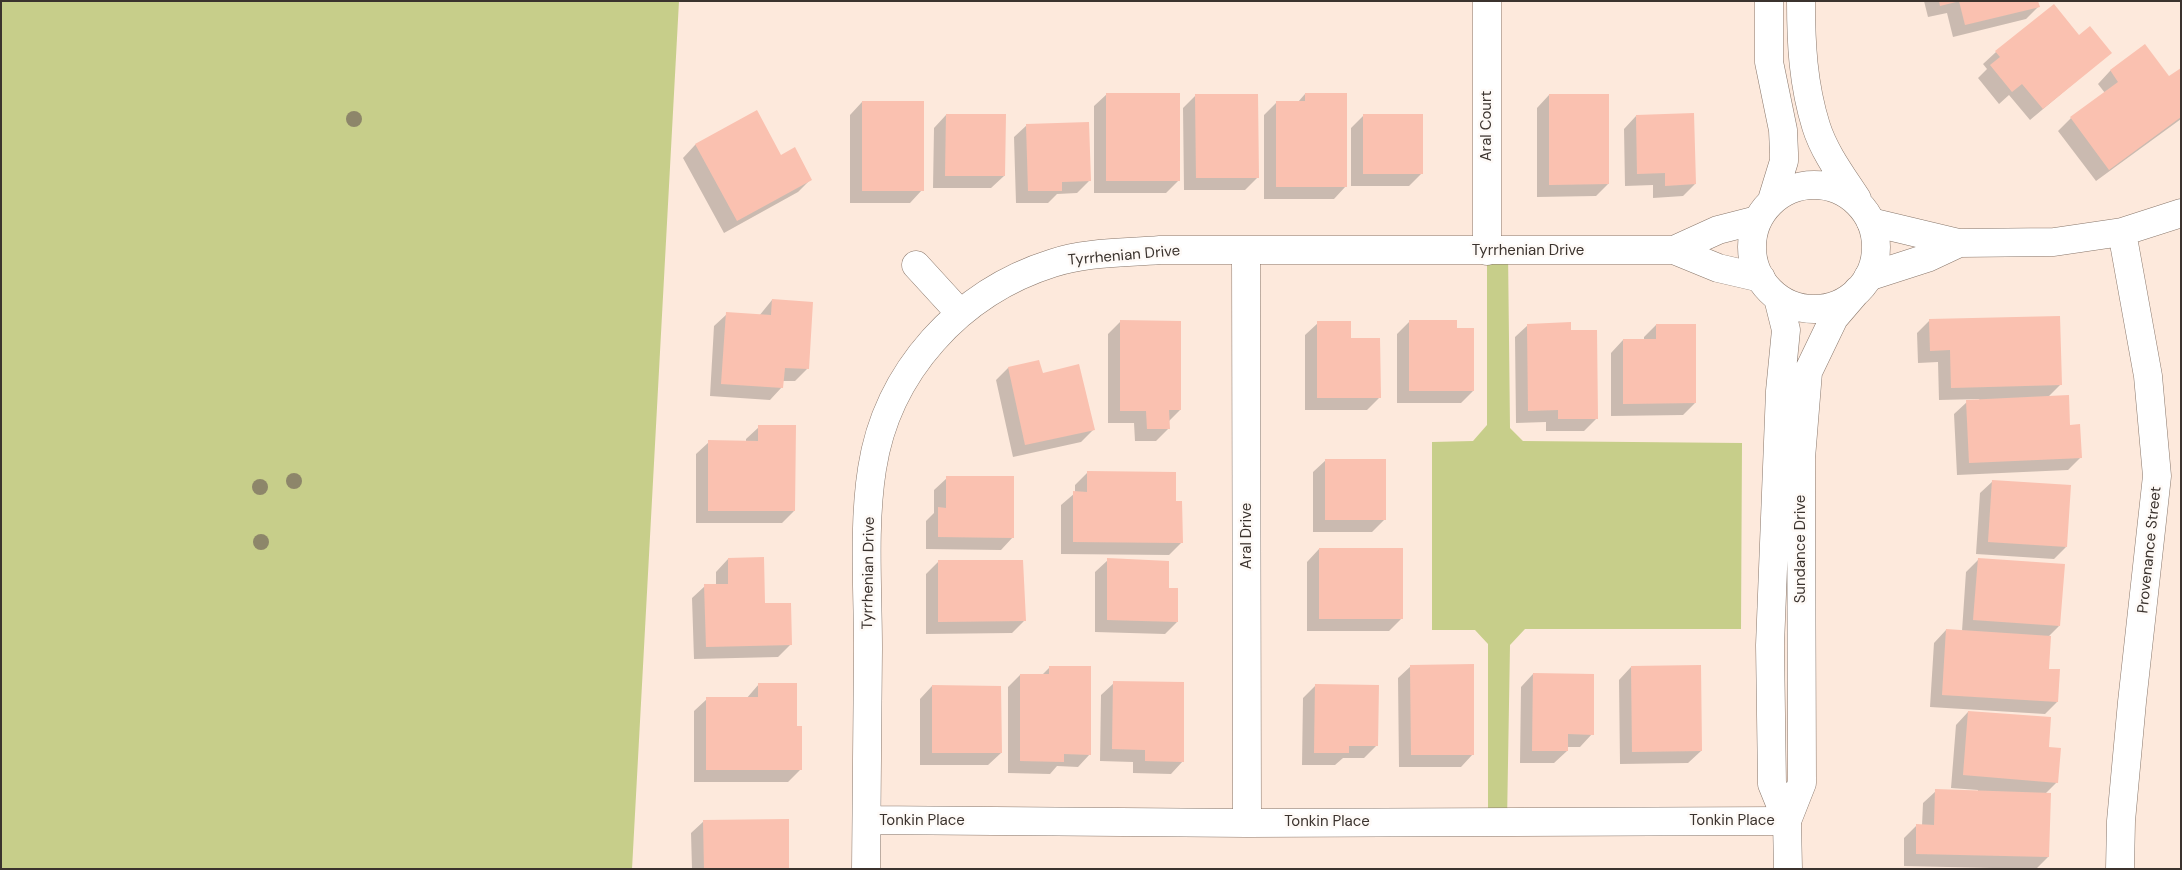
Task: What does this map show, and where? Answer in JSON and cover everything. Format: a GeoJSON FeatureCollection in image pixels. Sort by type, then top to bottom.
{"type":"FeatureCollection","features":[{"type":"Feature","properties":{"kind":"street","name":"Aral Court"},"geometry":{"type":"LineString","coordinates":[[1487,1],[1487,251]]}},
{"type":"Feature","properties":{"kind":"street"},"geometry":{"type":"LineString","coordinates":[[1768,1],[1769,62],[1783,130],[1784,161],[1751,242],[1753,263],[1769,288],[1794,306],[1811,309],[1828,308],[1845,301],[1863,284],[1875,259],[1876,240],[1868,216],[1832,161],[1816,127],[1801,62],[1801,1]]}},
{"type":"Feature","properties":{"kind":"street"},"geometry":{"type":"LineString","coordinates":[[1764,210],[1790,189],[1810,184],[1831,186],[1850,196],[1868,216],[1959,243],[2054,242],[2122,232],[2181,213]]}},
{"type":"Feature","properties":{"kind":"street","name":"Tyrrhenian Drive"},"geometry":{"type":"LineString","coordinates":[[1674,250],[1764,210]]}},
{"type":"Feature","properties":{"kind":"street","name":"Provenance Street"},"geometry":{"type":"LineString","coordinates":[[2120,869],[2121,821],[2132,702],[2145,600],[2157,476],[2148,376],[2122,232]]}},
{"type":"Feature","properties":{"kind":"street"},"geometry":{"type":"LineString","coordinates":[[1863,284],[1959,243]]}},
{"type":"Feature","properties":{"kind":"street","name":"Tyrrhenian Drive"},"geometry":{"type":"LineString","coordinates":[[866,869],[868,572],[872,470],[876,448],[890,407],[901,386],[933,340],[959,312],[1012,279],[1054,262],[1076,257],[1160,250],[1674,250],[1769,288]]}},
{"type":"Feature","properties":{"kind":"street","name":"Aral Drive"},"geometry":{"type":"LineString","coordinates":[[1246,250],[1247,822]]}},
{"type":"Feature","properties":{"kind":"street"},"geometry":{"type":"LineString","coordinates":[[916,265],[959,312]]}},
{"type":"Feature","properties":{"kind":"street","name":"Sundance Drive"},"geometry":{"type":"LineString","coordinates":[[1787,821],[1802,783],[1801,458],[1808,372],[1834,318],[1863,284]]}},
{"type":"Feature","properties":{"kind":"street","name":"Sundance Drive"},"geometry":{"type":"LineString","coordinates":[[1769,288],[1786,330],[1780,390],[1770,645],[1772,784],[1787,821],[1788,869]]}},
{"type":"Feature","properties":{"kind":"street","name":"Tonkin Place"},"geometry":{"type":"LineString","coordinates":[[867,820],[1247,822],[1787,821]]}},
{"type":"Feature","properties":{"kind":"green space"},"geometry":{"type":"Polygon","coordinates":[[[1,1],[679,1],[632,869],[1,869],[1,1]]]}},
{"type":"Feature","properties":{"kind":"green space"},"geometry":{"type":"Polygon","coordinates":[[[1487,251],[1508,251],[1510,428],[1523,441],[1742,443],[1741,629],[1525,629],[1510,645],[1507,822],[1488,822],[1488,644],[1475,630],[1432,630],[1432,442],[1473,441],[1487,425],[1487,251]]]}},
{"type":"Feature","properties":{"kind":"building"},"geometry":{"type":"Polygon","coordinates":[[[1939,1],[1955,1],[1956,2],[1940,6],[1939,1]]]}},
{"type":"Feature","properties":{"kind":"building"},"geometry":{"type":"Polygon","coordinates":[[[1959,1],[2038,1],[2040,7],[1965,25],[1959,1]]]}},
{"type":"Feature","properties":{"kind":"building"},"geometry":{"type":"Polygon","coordinates":[[[2054,4],[2079,35],[2090,26],[2112,53],[2043,109],[2022,84],[2012,92],[1990,65],[2000,57],[1995,51],[2054,4]]]}},
{"type":"Feature","properties":{"kind":"building"},"geometry":{"type":"Polygon","coordinates":[[[2145,44],[2169,76],[2181,68],[2181,117],[2109,170],[2070,117],[2118,82],[2110,70],[2145,44]]]}},
{"type":"Feature","properties":{"kind":"building"},"geometry":{"type":"Polygon","coordinates":[[[1106,93],[1180,93],[1180,181],[1106,181],[1106,93]]]}},
{"type":"Feature","properties":{"kind":"building"},"geometry":{"type":"Polygon","coordinates":[[[1305,93],[1347,93],[1347,187],[1276,187],[1276,101],[1305,101],[1305,93]]]}},
{"type":"Feature","properties":{"kind":"building"},"geometry":{"type":"Polygon","coordinates":[[[1195,94],[1258,94],[1259,178],[1196,178],[1195,94]]]}},
{"type":"Feature","properties":{"kind":"building"},"geometry":{"type":"Polygon","coordinates":[[[1549,94],[1609,94],[1609,184],[1549,185],[1549,94]]]}},
{"type":"Feature","properties":{"kind":"building"},"geometry":{"type":"Polygon","coordinates":[[[862,101],[924,101],[924,191],[862,191],[862,101]]]}},
{"type":"Feature","properties":{"kind":"building"},"geometry":{"type":"Polygon","coordinates":[[[757,110],[781,155],[795,147],[812,180],[737,221],[695,144],[757,110]]]}},
{"type":"Feature","properties":{"kind":"building"},"geometry":{"type":"Polygon","coordinates":[[[1694,113],[1696,184],[1665,186],[1665,173],[1637,174],[1636,115],[1694,113]]]}},
{"type":"Feature","properties":{"kind":"building"},"geometry":{"type":"Polygon","coordinates":[[[946,114],[1006,114],[1005,176],[945,176],[946,114]]]}},
{"type":"Feature","properties":{"kind":"building"},"geometry":{"type":"Polygon","coordinates":[[[1363,114],[1423,114],[1423,174],[1363,174],[1363,114]]]}},
{"type":"Feature","properties":{"kind":"building"},"geometry":{"type":"Polygon","coordinates":[[[1089,122],[1091,181],[1062,182],[1062,191],[1028,191],[1026,124],[1089,122]]]}},
{"type":"Feature","properties":{"kind":"building"},"geometry":{"type":"Polygon","coordinates":[[[772,299],[813,302],[809,369],[785,368],[783,388],[721,384],[726,312],[771,315],[772,299]]]}},
{"type":"Feature","properties":{"kind":"building"},"geometry":{"type":"Polygon","coordinates":[[[2060,316],[2062,385],[1951,388],[1950,350],[1930,351],[1929,319],[2060,316]]]}},
{"type":"Feature","properties":{"kind":"building"},"geometry":{"type":"Polygon","coordinates":[[[1120,320],[1181,321],[1181,410],[1169,410],[1170,429],[1147,429],[1146,411],[1120,411],[1120,320]]]}},
{"type":"Feature","properties":{"kind":"building"},"geometry":{"type":"Polygon","coordinates":[[[1409,320],[1457,320],[1457,328],[1474,328],[1474,391],[1409,391],[1409,320]]]}},
{"type":"Feature","properties":{"kind":"building"},"geometry":{"type":"Polygon","coordinates":[[[1317,321],[1351,321],[1351,338],[1380,338],[1381,398],[1317,398],[1317,321]]]}},
{"type":"Feature","properties":{"kind":"building"},"geometry":{"type":"Polygon","coordinates":[[[1571,322],[1571,330],[1597,330],[1598,419],[1558,419],[1558,410],[1528,411],[1527,324],[1571,322]]]}},
{"type":"Feature","properties":{"kind":"building"},"geometry":{"type":"Polygon","coordinates":[[[1656,324],[1696,324],[1696,403],[1623,404],[1623,339],[1656,339],[1656,324]]]}},
{"type":"Feature","properties":{"kind":"building"},"geometry":{"type":"Polygon","coordinates":[[[1039,360],[1043,373],[1079,364],[1095,430],[1025,445],[1008,367],[1039,360]]]}},
{"type":"Feature","properties":{"kind":"building"},"geometry":{"type":"Polygon","coordinates":[[[2069,395],[2070,425],[2080,424],[2082,458],[1969,463],[1966,400],[2069,395]]]}},
{"type":"Feature","properties":{"kind":"building"},"geometry":{"type":"Polygon","coordinates":[[[758,425],[796,425],[795,511],[708,511],[708,440],[758,441],[758,425]]]}},
{"type":"Feature","properties":{"kind":"building"},"geometry":{"type":"Polygon","coordinates":[[[1325,459],[1386,459],[1386,520],[1325,520],[1325,459]]]}},
{"type":"Feature","properties":{"kind":"building"},"geometry":{"type":"Polygon","coordinates":[[[1087,471],[1176,472],[1176,501],[1182,501],[1183,543],[1073,542],[1073,491],[1087,492],[1087,471]]]}},
{"type":"Feature","properties":{"kind":"building"},"geometry":{"type":"Polygon","coordinates":[[[946,476],[1014,476],[1014,538],[938,537],[938,507],[946,508],[946,476]]]}},
{"type":"Feature","properties":{"kind":"building"},"geometry":{"type":"Polygon","coordinates":[[[1992,480],[2071,485],[2067,547],[1988,542],[1992,480]]]}},
{"type":"Feature","properties":{"kind":"building"},"geometry":{"type":"Polygon","coordinates":[[[1319,548],[1403,548],[1403,619],[1319,619],[1319,548]]]}},
{"type":"Feature","properties":{"kind":"building"},"geometry":{"type":"Polygon","coordinates":[[[764,557],[765,603],[791,603],[792,645],[706,647],[704,584],[728,584],[728,558],[764,557]]]}},
{"type":"Feature","properties":{"kind":"building"},"geometry":{"type":"Polygon","coordinates":[[[1107,558],[1169,561],[1169,588],[1178,588],[1178,622],[1107,620],[1107,558]]]}},
{"type":"Feature","properties":{"kind":"building"},"geometry":{"type":"Polygon","coordinates":[[[1978,558],[2065,564],[2060,626],[1973,620],[1978,558]]]}},
{"type":"Feature","properties":{"kind":"building"},"geometry":{"type":"Polygon","coordinates":[[[938,560],[1023,560],[1026,621],[938,622],[938,560]]]}},
{"type":"Feature","properties":{"kind":"building"},"geometry":{"type":"Polygon","coordinates":[[[1946,629],[2051,636],[2049,669],[2060,669],[2058,702],[1942,695],[1946,629]]]}},
{"type":"Feature","properties":{"kind":"building"},"geometry":{"type":"Polygon","coordinates":[[[1474,664],[1474,755],[1411,755],[1410,665],[1474,664]]]}},
{"type":"Feature","properties":{"kind":"building"},"geometry":{"type":"Polygon","coordinates":[[[1701,665],[1702,751],[1632,752],[1631,666],[1701,665]]]}},
{"type":"Feature","properties":{"kind":"building"},"geometry":{"type":"Polygon","coordinates":[[[1049,666],[1091,666],[1091,755],[1064,754],[1064,762],[1020,761],[1020,674],[1049,674],[1049,666]]]}},
{"type":"Feature","properties":{"kind":"building"},"geometry":{"type":"Polygon","coordinates":[[[1533,673],[1594,674],[1594,735],[1568,734],[1568,751],[1532,751],[1533,673]]]}},
{"type":"Feature","properties":{"kind":"building"},"geometry":{"type":"Polygon","coordinates":[[[1113,681],[1184,682],[1184,762],[1145,761],[1145,750],[1112,749],[1113,681]]]}},
{"type":"Feature","properties":{"kind":"building"},"geometry":{"type":"Polygon","coordinates":[[[758,683],[797,683],[797,726],[802,726],[802,770],[706,770],[706,697],[758,697],[758,683]]]}},
{"type":"Feature","properties":{"kind":"building"},"geometry":{"type":"Polygon","coordinates":[[[1315,684],[1379,685],[1378,746],[1349,746],[1349,753],[1314,753],[1315,684]]]}},
{"type":"Feature","properties":{"kind":"building"},"geometry":{"type":"Polygon","coordinates":[[[932,685],[1001,686],[1002,753],[932,753],[932,685]]]}},
{"type":"Feature","properties":{"kind":"building"},"geometry":{"type":"Polygon","coordinates":[[[1968,711],[2051,717],[2049,747],[2061,748],[2058,783],[1963,775],[1968,711]]]}},
{"type":"Feature","properties":{"kind":"building"},"geometry":{"type":"Polygon","coordinates":[[[1935,789],[2051,793],[2049,857],[1916,854],[1916,824],[1934,825],[1935,789]]]}},
{"type":"Feature","properties":{"kind":"building"},"geometry":{"type":"Polygon","coordinates":[[[789,819],[789,869],[704,869],[703,820],[789,819]]]}}]}
